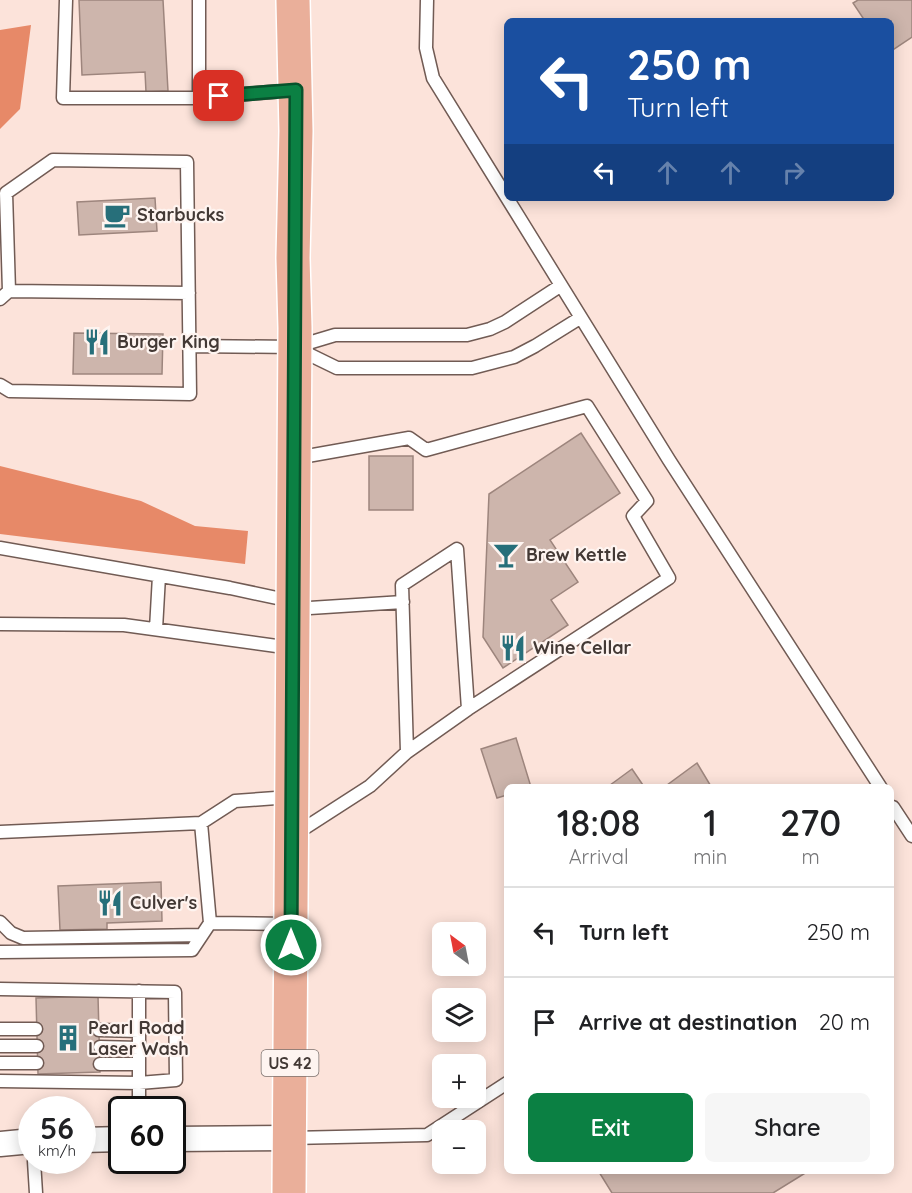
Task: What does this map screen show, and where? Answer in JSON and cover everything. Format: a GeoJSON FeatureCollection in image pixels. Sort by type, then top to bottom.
{"type":"FeatureCollection","features":[{"type":"Feature","properties":{"kind":"main road","name":"US 42"},"geometry":{"type":"LineString","coordinates":[[289,1193],[295,347],[293,258],[297,131],[293,0]]}},
{"type":"Feature","properties":{"kind":"street"},"geometry":{"type":"LineString","coordinates":[[186,1139],[290,1138]]}},
{"type":"Feature","properties":{"kind":"street"},"geometry":{"type":"LineString","coordinates":[[0,1144],[18,1142]]}},
{"type":"Feature","properties":{"kind":"lane"},"geometry":{"type":"LineString","coordinates":[[66,0],[63,98],[199,98],[296,90]]}},
{"type":"Feature","properties":{"kind":"lane"},"geometry":{"type":"LineString","coordinates":[[199,0],[199,98]]}},
{"type":"Feature","properties":{"kind":"lane"},"geometry":{"type":"LineString","coordinates":[[427,0],[426,48],[433,78],[504,194]]}},
{"type":"Feature","properties":{"kind":"lane"},"geometry":{"type":"LineString","coordinates":[[0,385],[10,391],[190,394],[190,346],[187,162],[52,160],[6,193],[5,295],[189,293]]}},
{"type":"Feature","properties":{"kind":"lane"},"geometry":{"type":"LineString","coordinates":[[508,201],[669,460],[878,784]]}},
{"type":"Feature","properties":{"kind":"lane"},"geometry":{"type":"LineString","coordinates":[[190,346],[295,347],[335,335],[467,334],[490,329],[505,322],[560,286]]}},
{"type":"Feature","properties":{"kind":"lane"},"geometry":{"type":"LineString","coordinates":[[295,347],[337,368],[472,368],[513,357],[580,318]]}},
{"type":"Feature","properties":{"kind":"lane"},"geometry":{"type":"LineString","coordinates":[[291,837],[370,786],[407,752],[468,709],[669,578],[633,516],[647,501],[587,406],[426,450],[409,438],[294,458]]}},
{"type":"Feature","properties":{"kind":"lane"},"geometry":{"type":"LineString","coordinates":[[0,548],[159,576],[293,605],[403,602]]}},
{"type":"Feature","properties":{"kind":"lane"},"geometry":{"type":"LineString","coordinates":[[407,752],[402,585],[457,549],[468,709]]}},
{"type":"Feature","properties":{"kind":"lane"},"geometry":{"type":"LineString","coordinates":[[156,629],[159,576]]}},
{"type":"Feature","properties":{"kind":"lane"},"geometry":{"type":"LineString","coordinates":[[0,624],[124,625],[292,648]]}},
{"type":"Feature","properties":{"kind":"lane"},"geometry":{"type":"LineString","coordinates":[[0,832],[201,823],[235,801],[291,797]]}},
{"type":"Feature","properties":{"kind":"lane"},"geometry":{"type":"LineString","coordinates":[[894,809],[912,836]]}},
{"type":"Feature","properties":{"kind":"lane"},"geometry":{"type":"LineString","coordinates":[[0,952],[192,950],[210,923],[201,823]]}},
{"type":"Feature","properties":{"kind":"lane"},"geometry":{"type":"LineString","coordinates":[[0,922],[11,933],[23,938],[202,935]]}},
{"type":"Feature","properties":{"kind":"lane"},"geometry":{"type":"LineString","coordinates":[[210,923],[291,924]]}},
{"type":"Feature","properties":{"kind":"lane"},"geometry":{"type":"LineString","coordinates":[[0,989],[175,992],[177,1080],[140,1083],[0,1081]]}},
{"type":"Feature","properties":{"kind":"lane"},"geometry":{"type":"LineString","coordinates":[[139,991],[140,1096]]}},
{"type":"Feature","properties":{"kind":"lane"},"geometry":{"type":"LineString","coordinates":[[0,1029],[36,1029]]}},
{"type":"Feature","properties":{"kind":"lane"},"geometry":{"type":"LineString","coordinates":[[99,1030],[139,1031]]}},
{"type":"Feature","properties":{"kind":"lane"},"geometry":{"type":"LineString","coordinates":[[0,1046],[37,1046]]}},
{"type":"Feature","properties":{"kind":"lane"},"geometry":{"type":"LineString","coordinates":[[99,1047],[139,1048]]}},
{"type":"Feature","properties":{"kind":"lane"},"geometry":{"type":"LineString","coordinates":[[0,1063],[37,1063]]}},
{"type":"Feature","properties":{"kind":"lane"},"geometry":{"type":"LineString","coordinates":[[100,1064],[139,1064]]}},
{"type":"Feature","properties":{"kind":"lane"},"geometry":{"type":"LineString","coordinates":[[290,1138],[427,1135],[504,1085]]}},
{"type":"Feature","properties":{"kind":"lane"},"geometry":{"type":"LineString","coordinates":[[35,1174],[36,1193]]}},
{"type":"Feature","properties":{"kind":"shaded area"},"geometry":{"type":"Polygon","coordinates":[[[31,25],[20,109],[0,129],[0,30],[31,25]]]}},
{"type":"Feature","properties":{"kind":"shaded area"},"geometry":{"type":"Polygon","coordinates":[[[0,466],[141,501],[195,526],[248,531],[245,564],[0,534],[0,466]]]}},
{"type":"Feature","properties":{"kind":"building"},"geometry":{"type":"Polygon","coordinates":[[[79,0],[163,0],[168,91],[146,92],[145,72],[82,75],[79,0]]]}},
{"type":"Feature","properties":{"kind":"building"},"geometry":{"type":"Polygon","coordinates":[[[858,0],[912,0],[912,37],[894,49],[894,18],[863,18],[853,3],[858,0]]]}},
{"type":"Feature","properties":{"kind":"building"},"geometry":{"type":"Polygon","coordinates":[[[155,198],[157,231],[79,235],[77,202],[155,198]]]}},
{"type":"Feature","properties":{"kind":"building"},"geometry":{"type":"Polygon","coordinates":[[[74,333],[163,334],[162,374],[73,374],[74,333]]]}},
{"type":"Feature","properties":{"kind":"building"},"geometry":{"type":"Polygon","coordinates":[[[581,433],[620,493],[550,540],[578,582],[551,600],[568,625],[503,668],[483,637],[489,494],[581,433]]]}},
{"type":"Feature","properties":{"kind":"building"},"geometry":{"type":"Polygon","coordinates":[[[369,456],[413,456],[413,510],[369,510],[369,456]]]}},
{"type":"Feature","properties":{"kind":"building"},"geometry":{"type":"Polygon","coordinates":[[[516,738],[530,784],[504,784],[504,796],[497,798],[481,749],[516,738]]]}},
{"type":"Feature","properties":{"kind":"building"},"geometry":{"type":"Polygon","coordinates":[[[697,763],[710,784],[668,784],[697,763]]]}},
{"type":"Feature","properties":{"kind":"building"},"geometry":{"type":"Polygon","coordinates":[[[632,769],[642,784],[612,784],[632,769]]]}},
{"type":"Feature","properties":{"kind":"building","name":"Culver's"},"geometry":{"type":"Polygon","coordinates":[[[161,882],[162,921],[107,923],[107,929],[60,930],[58,886],[161,882]]]}},
{"type":"Feature","properties":{"kind":"building","name":"Pearl Road Laser Wash"},"geometry":{"type":"Polygon","coordinates":[[[98,996],[100,1072],[38,1074],[36,998],[98,996]]]}},
{"type":"Feature","properties":{"kind":"building"},"geometry":{"type":"Polygon","coordinates":[[[600,1174],[804,1174],[773,1193],[612,1193],[600,1174]]]}},
{"type":"Feature","properties":{"kind":"place","name":"Starbucks"},"geometry":{"type":"Point","coordinates":[117,215]}},
{"type":"Feature","properties":{"kind":"place","name":"Burger King"},"geometry":{"type":"Point","coordinates":[97,342]}},
{"type":"Feature","properties":{"kind":"place","name":"Brew Kettle"},"geometry":{"type":"Point","coordinates":[506,555]}},
{"type":"Feature","properties":{"kind":"place","name":"Wine Cellar"},"geometry":{"type":"Point","coordinates":[513,648]}},
{"type":"Feature","properties":{"kind":"place","name":"Culver's"},"geometry":{"type":"Point","coordinates":[110,903]}},
{"type":"Feature","properties":{"kind":"place","name":"Pearl Road Laser Wash"},"geometry":{"type":"Point","coordinates":[68,1038]}},
{"type":"Feature","properties":{"kind":"route"},"geometry":{"type":"LineString","coordinates":[[219,96],[296,90],[293,258],[295,328],[291,945]]}}]}
